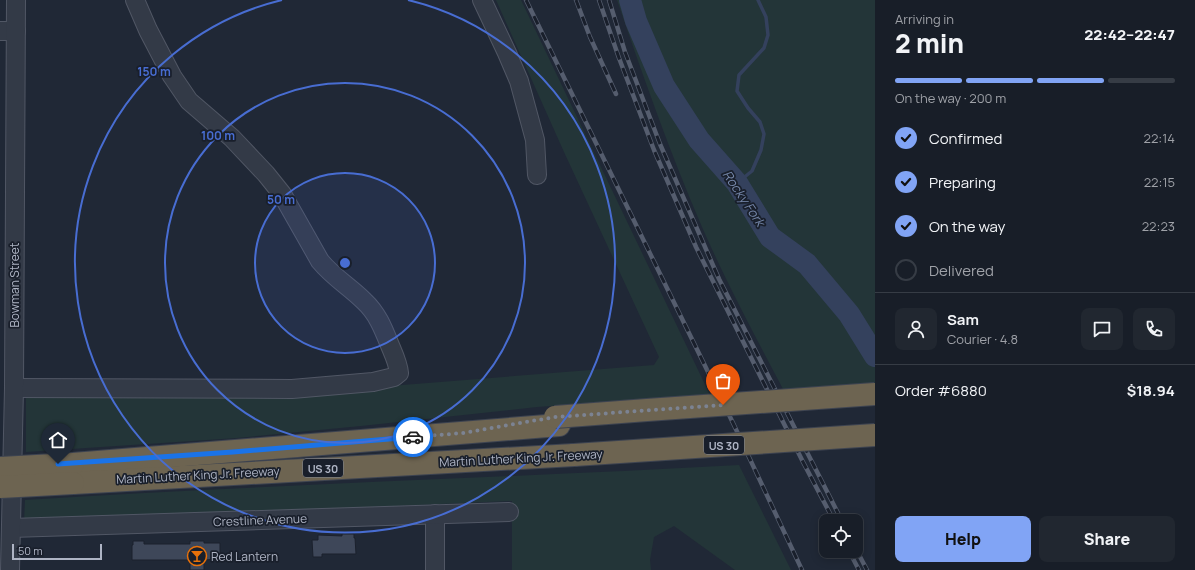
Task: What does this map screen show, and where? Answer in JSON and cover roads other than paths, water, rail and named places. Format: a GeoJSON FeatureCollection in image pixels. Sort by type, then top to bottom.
{"type":"FeatureCollection","features":[{"type":"Feature","properties":{"kind":"highway"},"geometry":{"type":"LineString","coordinates":[[557,421],[647,410],[875,394]]}},
{"type":"Feature","properties":{"kind":"highway","name":"Martin Luther King Jr. Freeway"},"geometry":{"type":"LineString","coordinates":[[0,487],[73,473],[233,452],[463,433],[557,421],[875,404]]}},
{"type":"Feature","properties":{"kind":"highway","name":"Martin Luther King Jr. Freeway"},"geometry":{"type":"LineString","coordinates":[[0,468],[73,473],[509,459],[576,460],[875,435]]}},
{"type":"Feature","properties":{"kind":"highway"},"geometry":{"type":"LineString","coordinates":[[576,460],[875,445]]}},
{"type":"Feature","properties":{"kind":"street","name":"Bowman Street"},"geometry":{"type":"LineString","coordinates":[[10,570],[11,528],[7,408],[14,388],[7,230],[8,31],[16,0]]}},
{"type":"Feature","properties":{"kind":"street"},"geometry":{"type":"LineString","coordinates":[[14,388],[292,389],[373,382],[394,377],[399,373],[399,365],[383,329],[372,309],[364,300],[328,271],[320,261],[282,194],[266,174],[232,138],[189,101],[172,76],[134,0]]}},
{"type":"Feature","properties":{"kind":"street"},"geometry":{"type":"LineString","coordinates":[[482,0],[519,81],[535,140],[537,175]]}},
{"type":"Feature","properties":{"kind":"street","name":"Crestline Avenue"},"geometry":{"type":"LineString","coordinates":[[11,528],[509,512]]}},
{"type":"Feature","properties":{"kind":"street"},"geometry":{"type":"LineString","coordinates":[[435,514],[435,570]]}},
{"type":"Feature","properties":{"kind":"waterway","name":"Rocky Fork"},"geometry":{"type":"LineString","coordinates":[[630,0],[636,21],[664,86],[699,140],[737,183],[770,237],[807,264],[849,314],[875,356]]}},
{"type":"Feature","properties":{"kind":"waterway"},"geometry":{"type":"LineString","coordinates":[[737,183],[752,171],[761,150],[764,134],[760,122],[748,108],[737,91],[739,75],[764,48],[768,35],[766,17],[758,0]]}},
{"type":"Feature","properties":{"kind":"railway"},"geometry":{"type":"LineString","coordinates":[[526,0],[733,423],[802,570]]}},
{"type":"Feature","properties":{"kind":"railway"},"geometry":{"type":"LineString","coordinates":[[576,0],[590,37],[616,94]]}},
{"type":"Feature","properties":{"kind":"railway"},"geometry":{"type":"LineString","coordinates":[[599,0],[654,150],[696,247],[830,514]]}},
{"type":"Feature","properties":{"kind":"railway"},"geometry":{"type":"LineString","coordinates":[[609,0],[625,52],[660,144],[719,279],[838,514]]}},
{"type":"Feature","properties":{"kind":"railway"},"geometry":{"type":"LineString","coordinates":[[853,558],[859,570]]}},
{"type":"Feature","properties":{"kind":"railway"},"geometry":{"type":"LineString","coordinates":[[861,558],[867,570]]}},
{"type":"Feature","properties":{"kind":"place","name":"Red Lantern"},"geometry":{"type":"Point","coordinates":[197,556]}}]}
